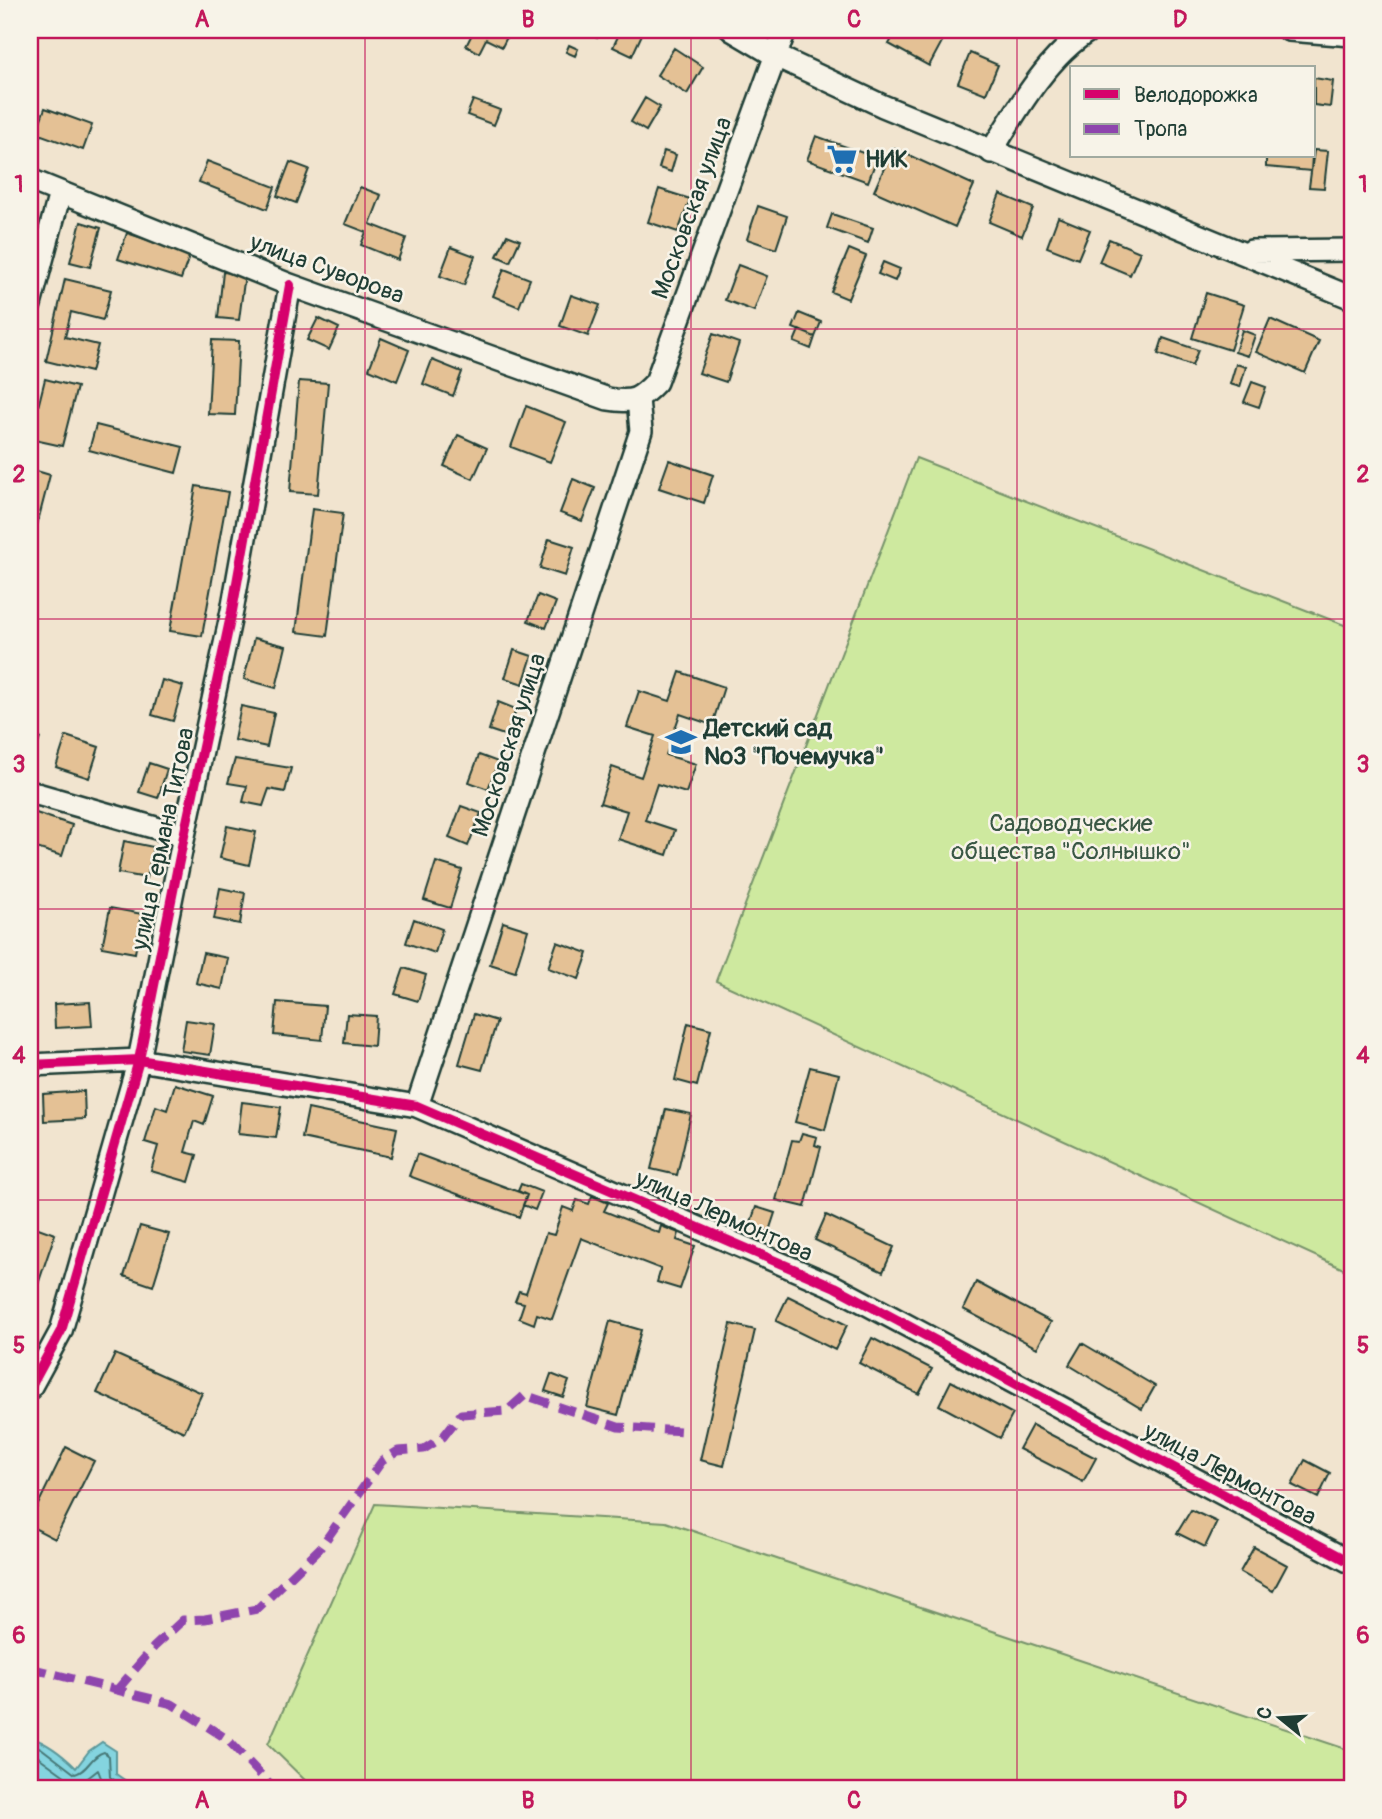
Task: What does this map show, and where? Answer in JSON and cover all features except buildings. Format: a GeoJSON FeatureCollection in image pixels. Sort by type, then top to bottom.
{"type":"FeatureCollection","features":[{"type":"Feature","properties":{"kind":"street"},"geometry":{"type":"LineString","coordinates":[[732,30],[776,55],[883,106],[1352,298]]}},
{"type":"Feature","properties":{"kind":"street","name":"Московская улица"},"geometry":{"type":"LineString","coordinates":[[417,1105],[641,431],[638,399],[656,382],[785,30]]}},
{"type":"Feature","properties":{"kind":"street"},"geometry":{"type":"LineString","coordinates":[[991,152],[1025,96],[1076,38],[1090,30]]}},
{"type":"Feature","properties":{"kind":"street"},"geometry":{"type":"LineString","coordinates":[[1289,30],[1352,36]]}},
{"type":"Feature","properties":{"kind":"street","name":"улица Суворова"},"geometry":{"type":"LineString","coordinates":[[30,180],[290,285],[608,399],[627,402],[638,399]]}},
{"type":"Feature","properties":{"kind":"street"},"geometry":{"type":"LineString","coordinates":[[30,305],[60,193]]}},
{"type":"Feature","properties":{"kind":"street"},"geometry":{"type":"LineString","coordinates":[[1242,252],[1352,250]]}},
{"type":"Feature","properties":{"kind":"street","name":"улица Германа Титова"},"geometry":{"type":"LineString","coordinates":[[30,1388],[61,1331],[139,1060],[232,611],[290,285]]}},
{"type":"Feature","properties":{"kind":"street"},"geometry":{"type":"LineString","coordinates":[[30,792],[184,836]]}},
{"type":"Feature","properties":{"kind":"street","name":"улица Лермонтова"},"geometry":{"type":"LineString","coordinates":[[30,1065],[139,1060],[417,1105],[835,1287],[1352,1563]]}},
{"type":"Feature","properties":{"kind":"green space","name":"Садоводческие общества \"Солнышко\""},"geometry":{"type":"Polygon","coordinates":[[[916,458],[1352,628],[1352,1273],[716,981],[916,458]]]}},
{"type":"Feature","properties":{"kind":"green space"},"geometry":{"type":"Polygon","coordinates":[[[375,1504],[666,1522],[1352,1751],[1352,1789],[314,1789],[268,1744],[375,1504]]]}},
{"type":"Feature","properties":{"kind":"water"},"geometry":{"type":"Polygon","coordinates":[[[30,1737],[55,1750],[76,1768],[89,1751],[102,1742],[116,1751],[116,1774],[136,1788],[30,1789],[30,1737]]]}},
{"type":"Feature","properties":{"kind":"marked path"},"geometry":{"type":"LineString","coordinates":[[117,1690],[154,1647],[183,1620],[205,1619],[257,1609],[320,1548],[382,1461],[398,1451],[424,1449],[443,1437],[461,1414],[507,1411],[525,1395],[618,1427],[682,1431]]}},
{"type":"Feature","properties":{"kind":"marked path"},"geometry":{"type":"LineString","coordinates":[[30,1668],[172,1704],[227,1739],[274,1789]]}},
{"type":"Feature","properties":{"kind":"cycle path"},"geometry":{"type":"LineString","coordinates":[[30,1388],[61,1331],[139,1060],[232,611],[290,285]]}},
{"type":"Feature","properties":{"kind":"cycle path"},"geometry":{"type":"LineString","coordinates":[[30,1065],[139,1060],[417,1106],[835,1287],[1352,1563]]}},
{"type":"Feature","properties":{"kind":"place","name":"НИК"},"geometry":{"type":"Point","coordinates":[842,159]}},
{"type":"Feature","properties":{"kind":"place","name":"Детский сад №3 \"Почемучка\""},"geometry":{"type":"Point","coordinates":[681,742]}}]}
